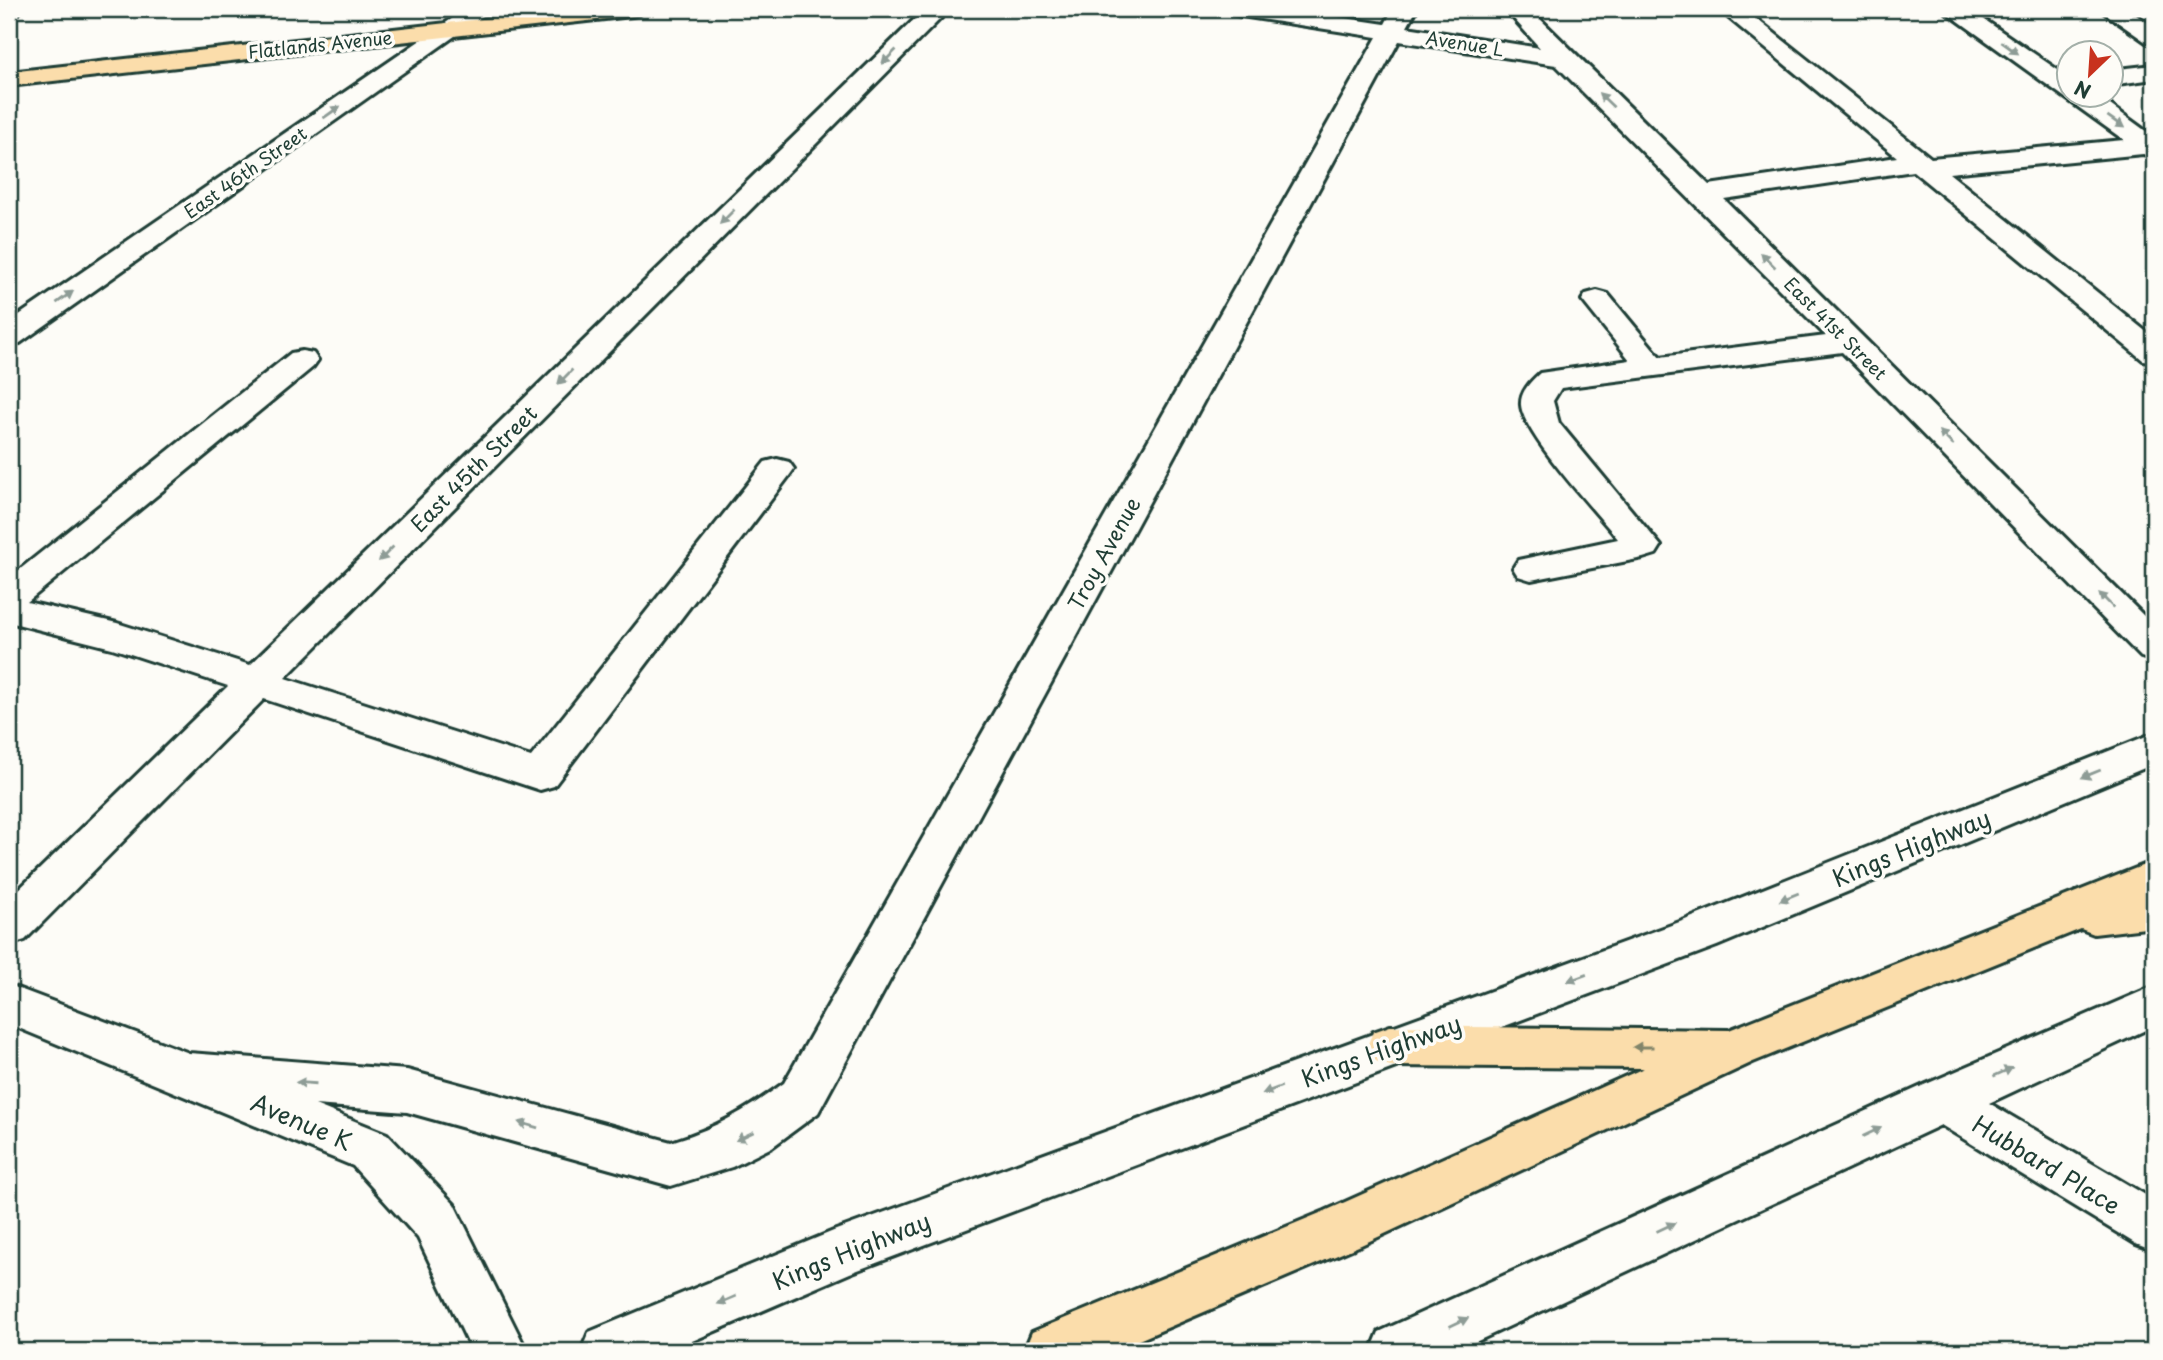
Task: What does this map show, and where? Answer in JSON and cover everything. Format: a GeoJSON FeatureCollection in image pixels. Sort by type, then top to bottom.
{"type":"FeatureCollection","features":[{"type":"Feature","properties":{"kind":"main road","name":"Flatlands Avenue"},"geometry":{"type":"LineString","coordinates":[[9,79],[632,9]]}},
{"type":"Feature","properties":{"kind":"main road"},"geometry":{"type":"LineString","coordinates":[[1051,1351],[1343,1228],[1736,1048],[2060,919],[2154,878]]}},
{"type":"Feature","properties":{"kind":"main road"},"geometry":{"type":"LineString","coordinates":[[2060,919],[2154,909]]}},
{"type":"Feature","properties":{"kind":"main road"},"geometry":{"type":"LineString","coordinates":[[1390,1046],[1736,1048]]}},
{"type":"Feature","properties":{"kind":"street","name":"East 46th Street"},"geometry":{"type":"LineString","coordinates":[[9,336],[481,9]]}},
{"type":"Feature","properties":{"kind":"street","name":"East 45th Street"},"geometry":{"type":"LineString","coordinates":[[9,927],[938,9]]}},
{"type":"Feature","properties":{"kind":"street","name":"Avenue L"},"geometry":{"type":"LineString","coordinates":[[1241,9],[1399,20],[1564,59]]}},
{"type":"Feature","properties":{"kind":"street","name":"East 41st Street"},"geometry":{"type":"LineString","coordinates":[[1517,9],[2154,648]]}},
{"type":"Feature","properties":{"kind":"street"},"geometry":{"type":"LineString","coordinates":[[1730,9],[2154,353]]}},
{"type":"Feature","properties":{"kind":"street"},"geometry":{"type":"LineString","coordinates":[[1954,9],[2054,77]]}},
{"type":"Feature","properties":{"kind":"street"},"geometry":{"type":"LineString","coordinates":[[2112,9],[2154,37]]}},
{"type":"Feature","properties":{"kind":"street","name":"Troy Avenue"},"geometry":{"type":"LineString","coordinates":[[188,1074],[407,1091],[671,1164],[715,1151],[755,1132],[801,1098],[1399,20]]}},
{"type":"Feature","properties":{"kind":"street"},"geometry":{"type":"LineString","coordinates":[[2124,76],[2154,72]]}},
{"type":"Feature","properties":{"kind":"street"},"geometry":{"type":"LineString","coordinates":[[2098,108],[2152,147]]}},
{"type":"Feature","properties":{"kind":"street"},"geometry":{"type":"LineString","coordinates":[[1703,194],[1922,165],[2152,147]]}},
{"type":"Feature","properties":{"kind":"street"},"geometry":{"type":"LineString","coordinates":[[1597,300],[1652,367]]}},
{"type":"Feature","properties":{"kind":"street"},"geometry":{"type":"LineString","coordinates":[[1531,568],[1643,546],[1544,426],[1535,404],[1538,391],[1551,380],[1850,342]]}},
{"type":"Feature","properties":{"kind":"street"},"geometry":{"type":"LineString","coordinates":[[9,597],[302,360]]}},
{"type":"Feature","properties":{"kind":"street"},"geometry":{"type":"LineString","coordinates":[[9,610],[117,636],[540,775],[777,469]]}},
{"type":"Feature","properties":{"kind":"street","name":"Kings Highway"},"geometry":{"type":"LineString","coordinates":[[608,1351],[835,1254],[1390,1046],[1701,933],[2154,748]]}},
{"type":"Feature","properties":{"kind":"street","name":"Avenue K"},"geometry":{"type":"LineString","coordinates":[[9,1004],[188,1074],[370,1150],[436,1221],[500,1351]]}},
{"type":"Feature","properties":{"kind":"street"},"geometry":{"type":"LineString","coordinates":[[1398,1351],[1941,1100],[2154,1005]]}},
{"type":"Feature","properties":{"kind":"street","name":"Hubbard Place"},"geometry":{"type":"LineString","coordinates":[[1941,1100],[2154,1227]]}}]}
